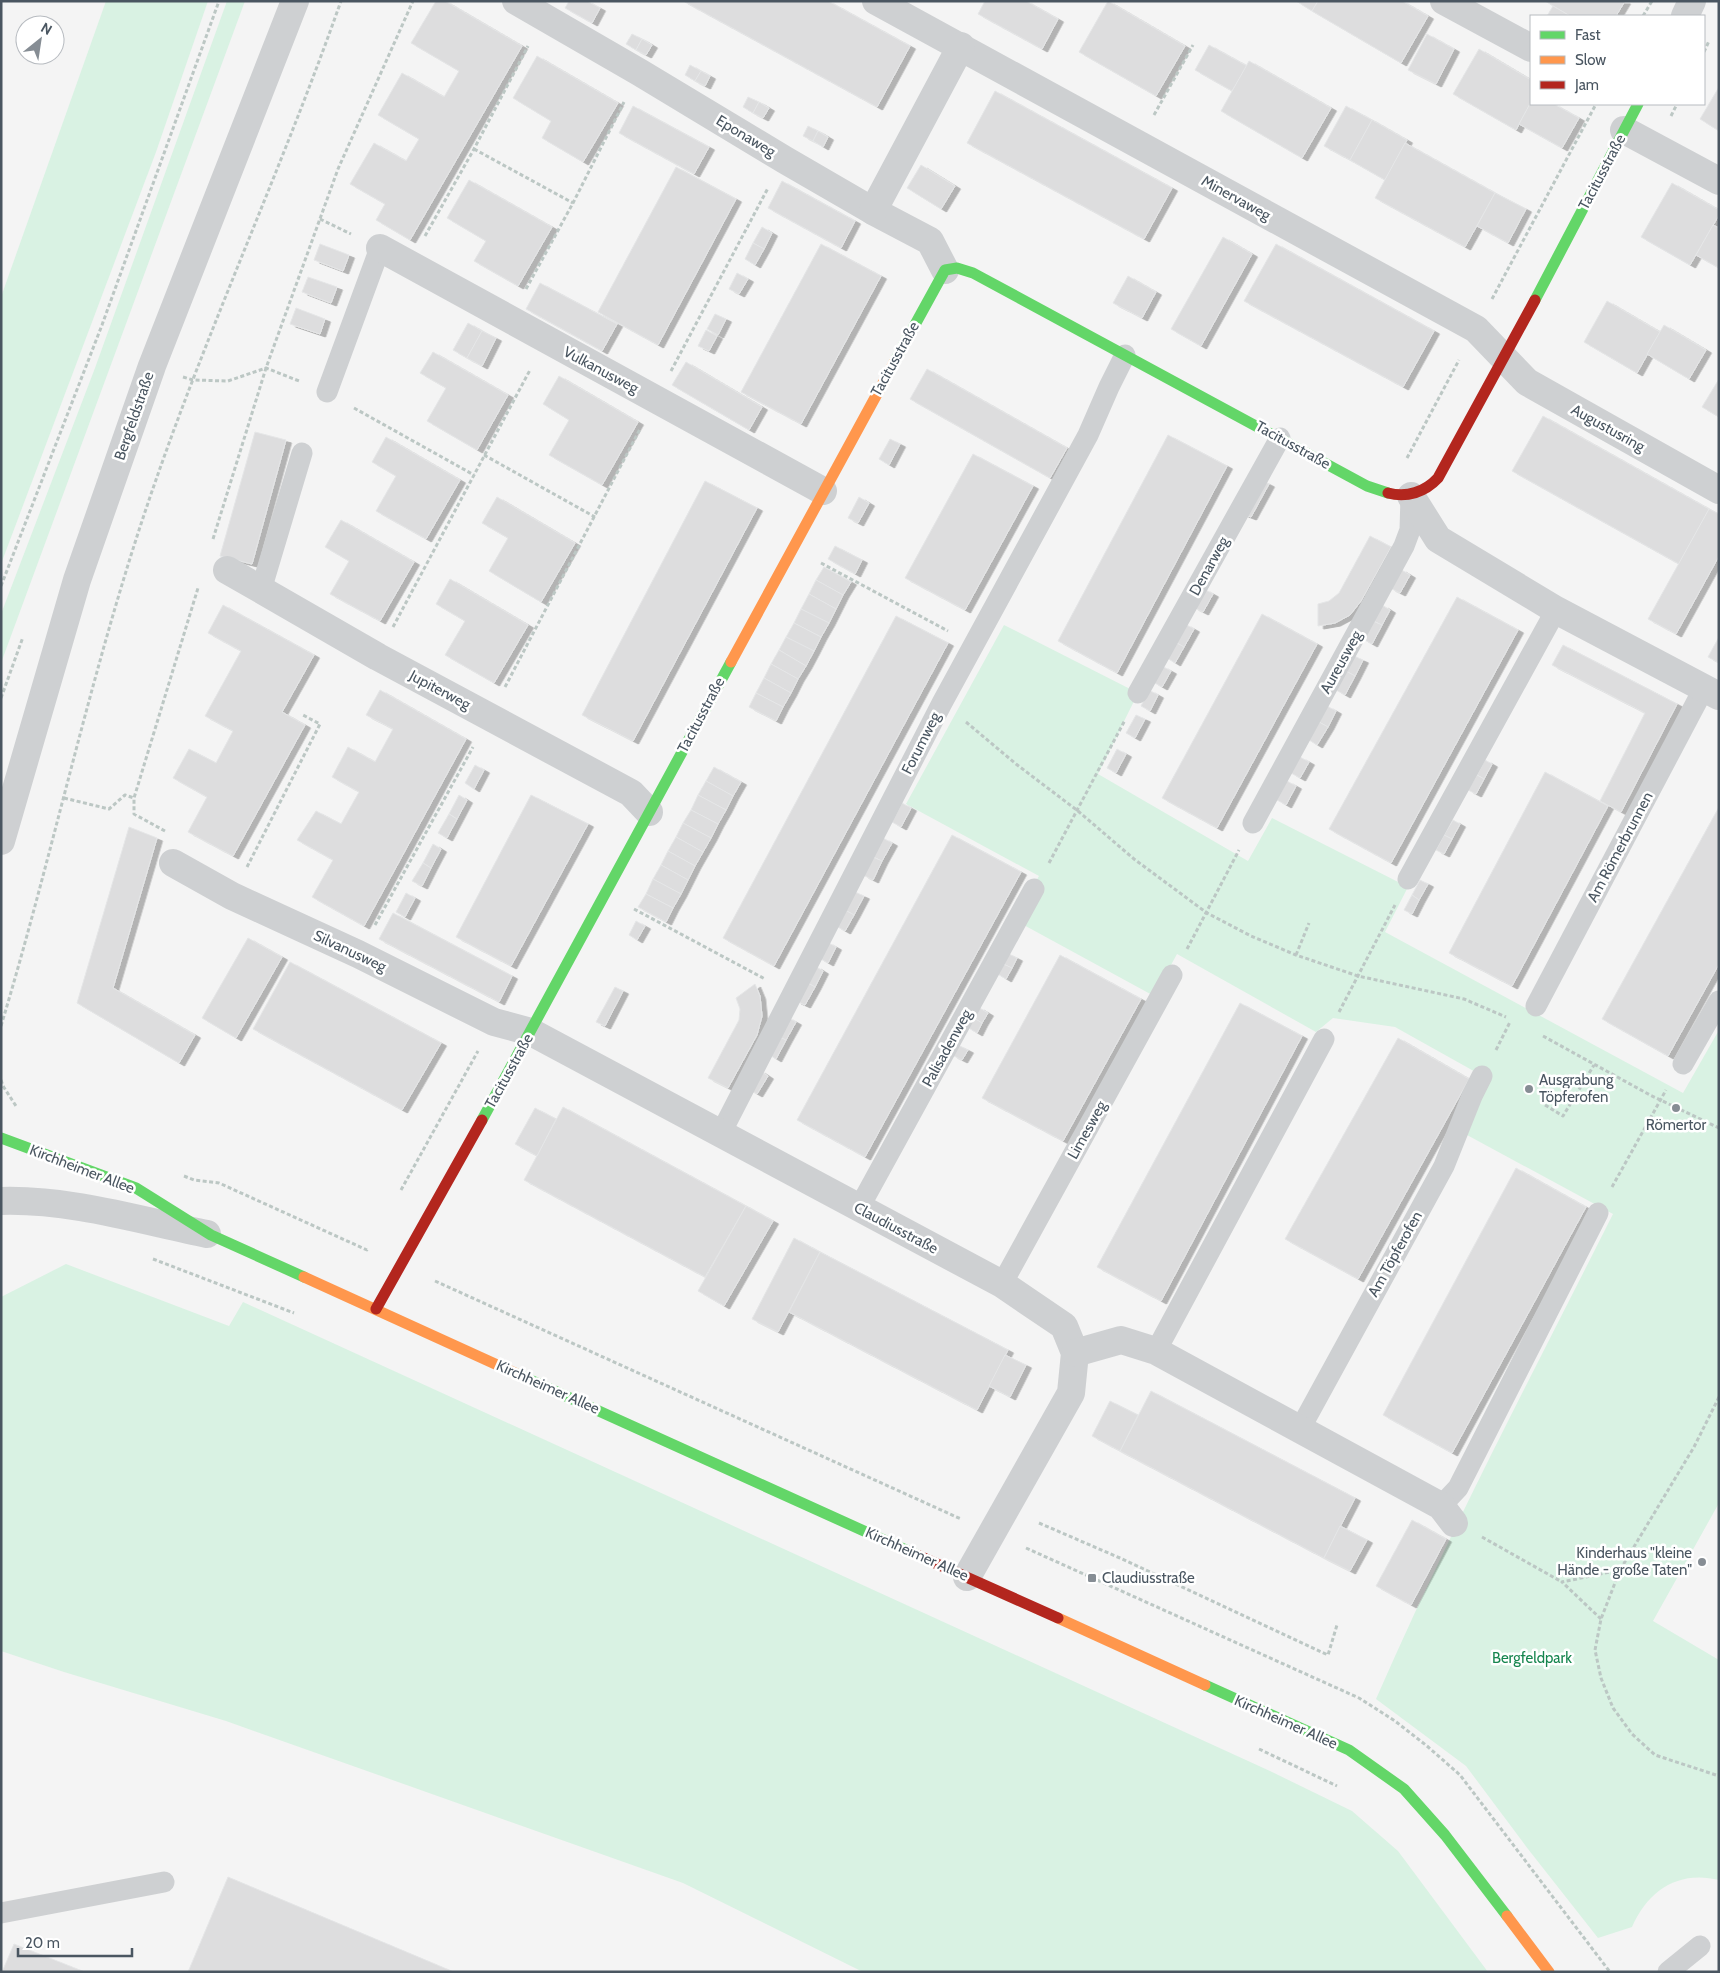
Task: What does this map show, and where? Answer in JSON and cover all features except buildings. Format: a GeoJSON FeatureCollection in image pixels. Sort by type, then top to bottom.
{"type":"FeatureCollection","features":[{"type":"Feature","properties":{"kind":"street","name":"Bergfeldstraße"},"geometry":{"type":"LineString","coordinates":[[1,841],[77,580],[152,366],[295,1]]}},
{"type":"Feature","properties":{"kind":"street","name":"Minervaweg"},"geometry":{"type":"LineString","coordinates":[[876,1],[1476,330],[1504,357]]}},
{"type":"Feature","properties":{"kind":"street"},"geometry":{"type":"LineString","coordinates":[[1444,1],[1530,47]]}},
{"type":"Feature","properties":{"kind":"street"},"geometry":{"type":"LineString","coordinates":[[1685,15],[1692,1]]}},
{"type":"Feature","properties":{"kind":"street","name":"Eponaweg"},"geometry":{"type":"LineString","coordinates":[[534,8],[785,160],[873,211],[930,241],[945,270]]}},
{"type":"Feature","properties":{"kind":"street"},"geometry":{"type":"LineString","coordinates":[[873,211],[961,46]]}},
{"type":"Feature","properties":{"kind":"street"},"geometry":{"type":"LineString","coordinates":[[1632,111],[1719,181]]}},
{"type":"Feature","properties":{"kind":"street","name":"Tacitusstraße"},"geometry":{"type":"LineString","coordinates":[[376,1309],[531,1032],[822,491],[945,270],[957,268],[973,273],[1367,486],[1385,493],[1403,497],[1411,496],[1436,481],[1504,357],[1632,111]]}},
{"type":"Feature","properties":{"kind":"street","name":"Vulkanusweg"},"geometry":{"type":"LineString","coordinates":[[380,248],[822,491]]}},
{"type":"Feature","properties":{"kind":"street","name":"Augustusring"},"geometry":{"type":"LineString","coordinates":[[1504,357],[1527,382],[1719,490]]}},
{"type":"Feature","properties":{"kind":"street","name":"Am Römerbrunnen"},"geometry":{"type":"LineString","coordinates":[[1411,496],[1438,538],[1556,610],[1711,692]]}},
{"type":"Feature","properties":{"kind":"street","name":"Jupiterweg"},"geometry":{"type":"LineString","coordinates":[[227,570],[378,657],[631,793],[649,812]]}},
{"type":"Feature","properties":{"kind":"street","name":"Silvanusweg"},"geometry":{"type":"LineString","coordinates":[[173,864],[232,896],[358,954],[494,1022],[531,1032]]}},
{"type":"Feature","properties":{"kind":"street","name":"Claudiusstraße"},"geometry":{"type":"LineString","coordinates":[[531,1032],[1002,1284],[1064,1326],[1074,1352],[1071,1393],[967,1577]]}},
{"type":"Feature","properties":{"kind":"street","name":"Kirchheimer Allee"},"geometry":{"type":"LineString","coordinates":[[1,1138],[136,1188],[211,1235],[1349,1750],[1404,1789],[1445,1836],[1549,1972]]}},
{"type":"Feature","properties":{"kind":"street","name":"Kirchheimer Allee"},"geometry":{"type":"LineString","coordinates":[[1,1201],[30,1200],[66,1204],[211,1235]]}},
{"type":"Feature","properties":{"kind":"street"},"geometry":{"type":"LineString","coordinates":[[1074,1352],[1121,1340],[1156,1351],[1300,1429],[1447,1514]]}},
{"type":"Feature","properties":{"kind":"lane"},"geometry":{"type":"LineString","coordinates":[[327,392],[380,248]]}},
{"type":"Feature","properties":{"kind":"lane","name":"Forumweg"},"geometry":{"type":"LineString","coordinates":[[721,1133],[942,703],[1088,434],[1125,355]]}},
{"type":"Feature","properties":{"kind":"lane","name":"Denarweg"},"geometry":{"type":"LineString","coordinates":[[1138,694],[1280,438]]}},
{"type":"Feature","properties":{"kind":"lane"},"geometry":{"type":"LineString","coordinates":[[261,590],[302,453]]}},
{"type":"Feature","properties":{"kind":"lane","name":"Aureusweg"},"geometry":{"type":"LineString","coordinates":[[1253,823],[1404,546],[1410,530],[1411,496]]}},
{"type":"Feature","properties":{"kind":"lane"},"geometry":{"type":"LineString","coordinates":[[1408,879],[1556,610]]}},
{"type":"Feature","properties":{"kind":"lane","name":"Am Römerbrunnen"},"geometry":{"type":"LineString","coordinates":[[1536,1006],[1711,692]]}},
{"type":"Feature","properties":{"kind":"lane","name":"Palisadenweg"},"geometry":{"type":"LineString","coordinates":[[859,1208],[1034,889]]}},
{"type":"Feature","properties":{"kind":"lane","name":"Limesweg"},"geometry":{"type":"LineString","coordinates":[[1002,1284],[1172,976]]}},
{"type":"Feature","properties":{"kind":"lane"},"geometry":{"type":"LineString","coordinates":[[1683,1064],[1719,1001]]}},
{"type":"Feature","properties":{"kind":"lane"},"geometry":{"type":"LineString","coordinates":[[1156,1351],[1324,1039]]}},
{"type":"Feature","properties":{"kind":"lane","name":"Am Töpferofen"},"geometry":{"type":"LineString","coordinates":[[1300,1429],[1444,1166],[1482,1076]]}},
{"type":"Feature","properties":{"kind":"lane"},"geometry":{"type":"LineString","coordinates":[[1447,1514],[1458,1488],[1598,1213]]}},
{"type":"Feature","properties":{"kind":"lane"},"geometry":{"type":"LineString","coordinates":[[1,1913],[164,1882]]}},
{"type":"Feature","properties":{"kind":"lane"},"geometry":{"type":"LineString","coordinates":[[1668,1972],[1700,1946]]}},
{"type":"Feature","properties":{"kind":"path"},"geometry":{"type":"LineString","coordinates":[[1,586],[102,325],[218,1]]}},
{"type":"Feature","properties":{"kind":"path"},"geometry":{"type":"LineString","coordinates":[[1,1026],[27,938],[121,587],[142,520],[193,380],[319,62],[341,1]]}},
{"type":"Feature","properties":{"kind":"path"},"geometry":{"type":"LineString","coordinates":[[210,548],[266,368],[338,169],[413,1]]}},
{"type":"Feature","properties":{"kind":"path"},"geometry":{"type":"LineString","coordinates":[[1645,15],[1652,1]]}},
{"type":"Feature","properties":{"kind":"path"},"geometry":{"type":"LineString","coordinates":[[410,265],[474,149],[534,8]]}},
{"type":"Feature","properties":{"kind":"path"},"geometry":{"type":"LineString","coordinates":[[1139,144],[1193,45]]}},
{"type":"Feature","properties":{"kind":"path"},"geometry":{"type":"LineString","coordinates":[[508,320],[573,203],[640,72]]}},
{"type":"Feature","properties":{"kind":"path"},"geometry":{"type":"LineString","coordinates":[[474,149],[573,203]]}},
{"type":"Feature","properties":{"kind":"path"},"geometry":{"type":"LineString","coordinates":[[503,693],[770,184],[785,160]]}},
{"type":"Feature","properties":{"kind":"path"},"geometry":{"type":"LineString","coordinates":[[378,657],[546,340]]}},
{"type":"Feature","properties":{"kind":"path"},"geometry":{"type":"LineString","coordinates":[[152,366],[193,380],[228,381],[266,368]]}},
{"type":"Feature","properties":{"kind":"path"},"geometry":{"type":"LineString","coordinates":[[327,392],[474,475]]}},
{"type":"Feature","properties":{"kind":"path"},"geometry":{"type":"LineString","coordinates":[[484,456],[595,517]]}},
{"type":"Feature","properties":{"kind":"path"},"geometry":{"type":"LineString","coordinates":[[792,547],[974,645]]}},
{"type":"Feature","properties":{"kind":"path"},"geometry":{"type":"LineString","coordinates":[[173,864],[165,830],[134,814],[134,798],[199,585]]}},
{"type":"Feature","properties":{"kind":"path"},"geometry":{"type":"LineString","coordinates":[[1034,889],[1078,811],[1138,694]]}},
{"type":"Feature","properties":{"kind":"path"},"geometry":{"type":"LineString","coordinates":[[942,703],[1016,764],[1078,811],[1134,859],[1207,912],[1251,936],[1296,955],[1358,976],[1464,999],[1512,1019]]}},
{"type":"Feature","properties":{"kind":"path"},"geometry":{"type":"LineString","coordinates":[[232,896],[320,724],[301,714]]}},
{"type":"Feature","properties":{"kind":"path"},"geometry":{"type":"LineString","coordinates":[[358,954],[475,744]]}},
{"type":"Feature","properties":{"kind":"path"},"geometry":{"type":"LineString","coordinates":[[64,798],[109,809],[125,795],[134,798]]}},
{"type":"Feature","properties":{"kind":"path"},"geometry":{"type":"LineString","coordinates":[[1172,976],[1253,823]]}},
{"type":"Feature","properties":{"kind":"path"},"geometry":{"type":"LineString","coordinates":[[1324,1039],[1408,879]]}},
{"type":"Feature","properties":{"kind":"path"},"geometry":{"type":"LineString","coordinates":[[634,909],[792,994]]}},
{"type":"Feature","properties":{"kind":"path"},"geometry":{"type":"LineString","coordinates":[[1296,955],[1309,923]]}},
{"type":"Feature","properties":{"kind":"path"},"geometry":{"type":"LineString","coordinates":[[401,1190],[494,1022]]}},
{"type":"Feature","properties":{"kind":"path"},"geometry":{"type":"LineString","coordinates":[[1535,1032],[1659,1100],[1719,1128]]}},
{"type":"Feature","properties":{"kind":"path"},"geometry":{"type":"LineString","coordinates":[[1598,1213],[1659,1100],[1683,1064]]}},
{"type":"Feature","properties":{"kind":"path"},"geometry":{"type":"LineString","coordinates":[[1545,1106],[1563,1116],[1594,1065]]}},
{"type":"Feature","properties":{"kind":"path"},"geometry":{"type":"LineString","coordinates":[[176,1173],[194,1180],[218,1183],[368,1250],[372,1242]]}},
{"type":"Feature","properties":{"kind":"path"},"geometry":{"type":"LineString","coordinates":[[145,1256],[299,1314]]}},
{"type":"Feature","properties":{"kind":"path"},"geometry":{"type":"LineString","coordinates":[[435,1281],[961,1518]]}},
{"type":"Feature","properties":{"kind":"path"},"geometry":{"type":"LineString","coordinates":[[1719,1397],[1694,1447],[1620,1570],[1600,1619],[1595,1650],[1600,1678],[1613,1708],[1627,1727],[1655,1755],[1719,1776]]}},
{"type":"Feature","properties":{"kind":"path"},"geometry":{"type":"LineString","coordinates":[[1447,1514],[1562,1582],[1600,1619]]}},
{"type":"Feature","properties":{"kind":"path"},"geometry":{"type":"LineString","coordinates":[[1039,1524],[1120,1558],[1328,1655],[1337,1625]]}},
{"type":"Feature","properties":{"kind":"path"},"geometry":{"type":"LineString","coordinates":[[1562,1582],[1620,1570]]}},
{"type":"Feature","properties":{"kind":"path"},"geometry":{"type":"LineString","coordinates":[[1251,1745],[1339,1787]]}},
{"type":"Feature","properties":{"kind":"green space"},"geometry":{"type":"Polygon","coordinates":[[[106,1],[208,1],[156,152],[1,564],[1,297],[106,1]]]}},
{"type":"Feature","properties":{"kind":"green space"},"geometry":{"type":"Polygon","coordinates":[[[227,1],[245,1],[1,663],[1,614],[95,368],[227,1]]]}},
{"type":"Feature","properties":{"kind":"green space","name":"Bergfeldpark"},"geometry":{"type":"Polygon","coordinates":[[[1004,625],[1138,693],[1098,774],[1248,861],[1272,818],[1408,887],[1385,932],[1683,1093],[1719,1030],[1719,1503],[1653,1621],[1719,1660],[1719,1880],[1691,1878],[1666,1886],[1647,1903],[1632,1927],[1598,1938],[1466,1766],[1376,1699],[1461,1515],[1613,1214],[1467,1135],[1488,1079],[1395,1027],[1333,1018],[1316,1032],[1177,954],[1154,996],[1013,919],[1039,876],[906,804],[1004,625]]]}},
{"type":"Feature","properties":{"kind":"green space"},"geometry":{"type":"Polygon","coordinates":[[[66,1264],[229,1326],[243,1302],[1270,1771],[1352,1811],[1398,1851],[1488,1972],[863,1972],[683,1883],[226,1721],[1,1651],[1,1297],[66,1264]]]}},
{"type":"Feature","properties":{"kind":"traffic: fast"},"geometry":{"type":"LineString","coordinates":[[1535,300],[1637,105]]}},
{"type":"Feature","properties":{"kind":"traffic: fast"},"geometry":{"type":"LineString","coordinates":[[895,361],[945,270],[957,268],[973,273],[1367,486],[1388,493]]}},
{"type":"Feature","properties":{"kind":"traffic: fast"},"geometry":{"type":"LineString","coordinates":[[482,1120],[731,662]]}},
{"type":"Feature","properties":{"kind":"traffic: fast"},"geometry":{"type":"LineString","coordinates":[[1,1138],[136,1188],[211,1235],[304,1277]]}},
{"type":"Feature","properties":{"kind":"traffic: fast"},"geometry":{"type":"LineString","coordinates":[[517,1374],[917,1555]]}},
{"type":"Feature","properties":{"kind":"traffic: fast"},"geometry":{"type":"LineString","coordinates":[[1205,1685],[1349,1750],[1404,1789],[1445,1835],[1507,1916]]}},
{"type":"Feature","properties":{"kind":"traffic: slow"},"geometry":{"type":"LineString","coordinates":[[731,662],[895,361]]}},
{"type":"Feature","properties":{"kind":"traffic: slow"},"geometry":{"type":"LineString","coordinates":[[304,1277],[517,1374]]}},
{"type":"Feature","properties":{"kind":"traffic: slow"},"geometry":{"type":"LineString","coordinates":[[1058,1618],[1205,1685]]}},
{"type":"Feature","properties":{"kind":"traffic: slow"},"geometry":{"type":"LineString","coordinates":[[1507,1916],[1549,1972]]}},
{"type":"Feature","properties":{"kind":"traffic: jam"},"geometry":{"type":"LineString","coordinates":[[1388,493],[1402,495],[1415,493],[1427,487],[1438,478],[1535,300]]}},
{"type":"Feature","properties":{"kind":"traffic: jam"},"geometry":{"type":"LineString","coordinates":[[376,1309],[482,1120]]}},
{"type":"Feature","properties":{"kind":"traffic: jam"},"geometry":{"type":"LineString","coordinates":[[917,1555],[1058,1618]]}},
{"type":"Feature","properties":{"kind":"place","name":"Ausgrabung Töpferofen"},"geometry":{"type":"Point","coordinates":[1529,1089]}},
{"type":"Feature","properties":{"kind":"place","name":"Römertor"},"geometry":{"type":"Point","coordinates":[1676,1108]}},
{"type":"Feature","properties":{"kind":"place","name":"Kinderhaus \"kleine Hände - große Taten\""},"geometry":{"type":"Point","coordinates":[1702,1562]}},
{"type":"Feature","properties":{"kind":"place","name":"Claudiusstraße"},"geometry":{"type":"Point","coordinates":[1092,1578]}}]}
